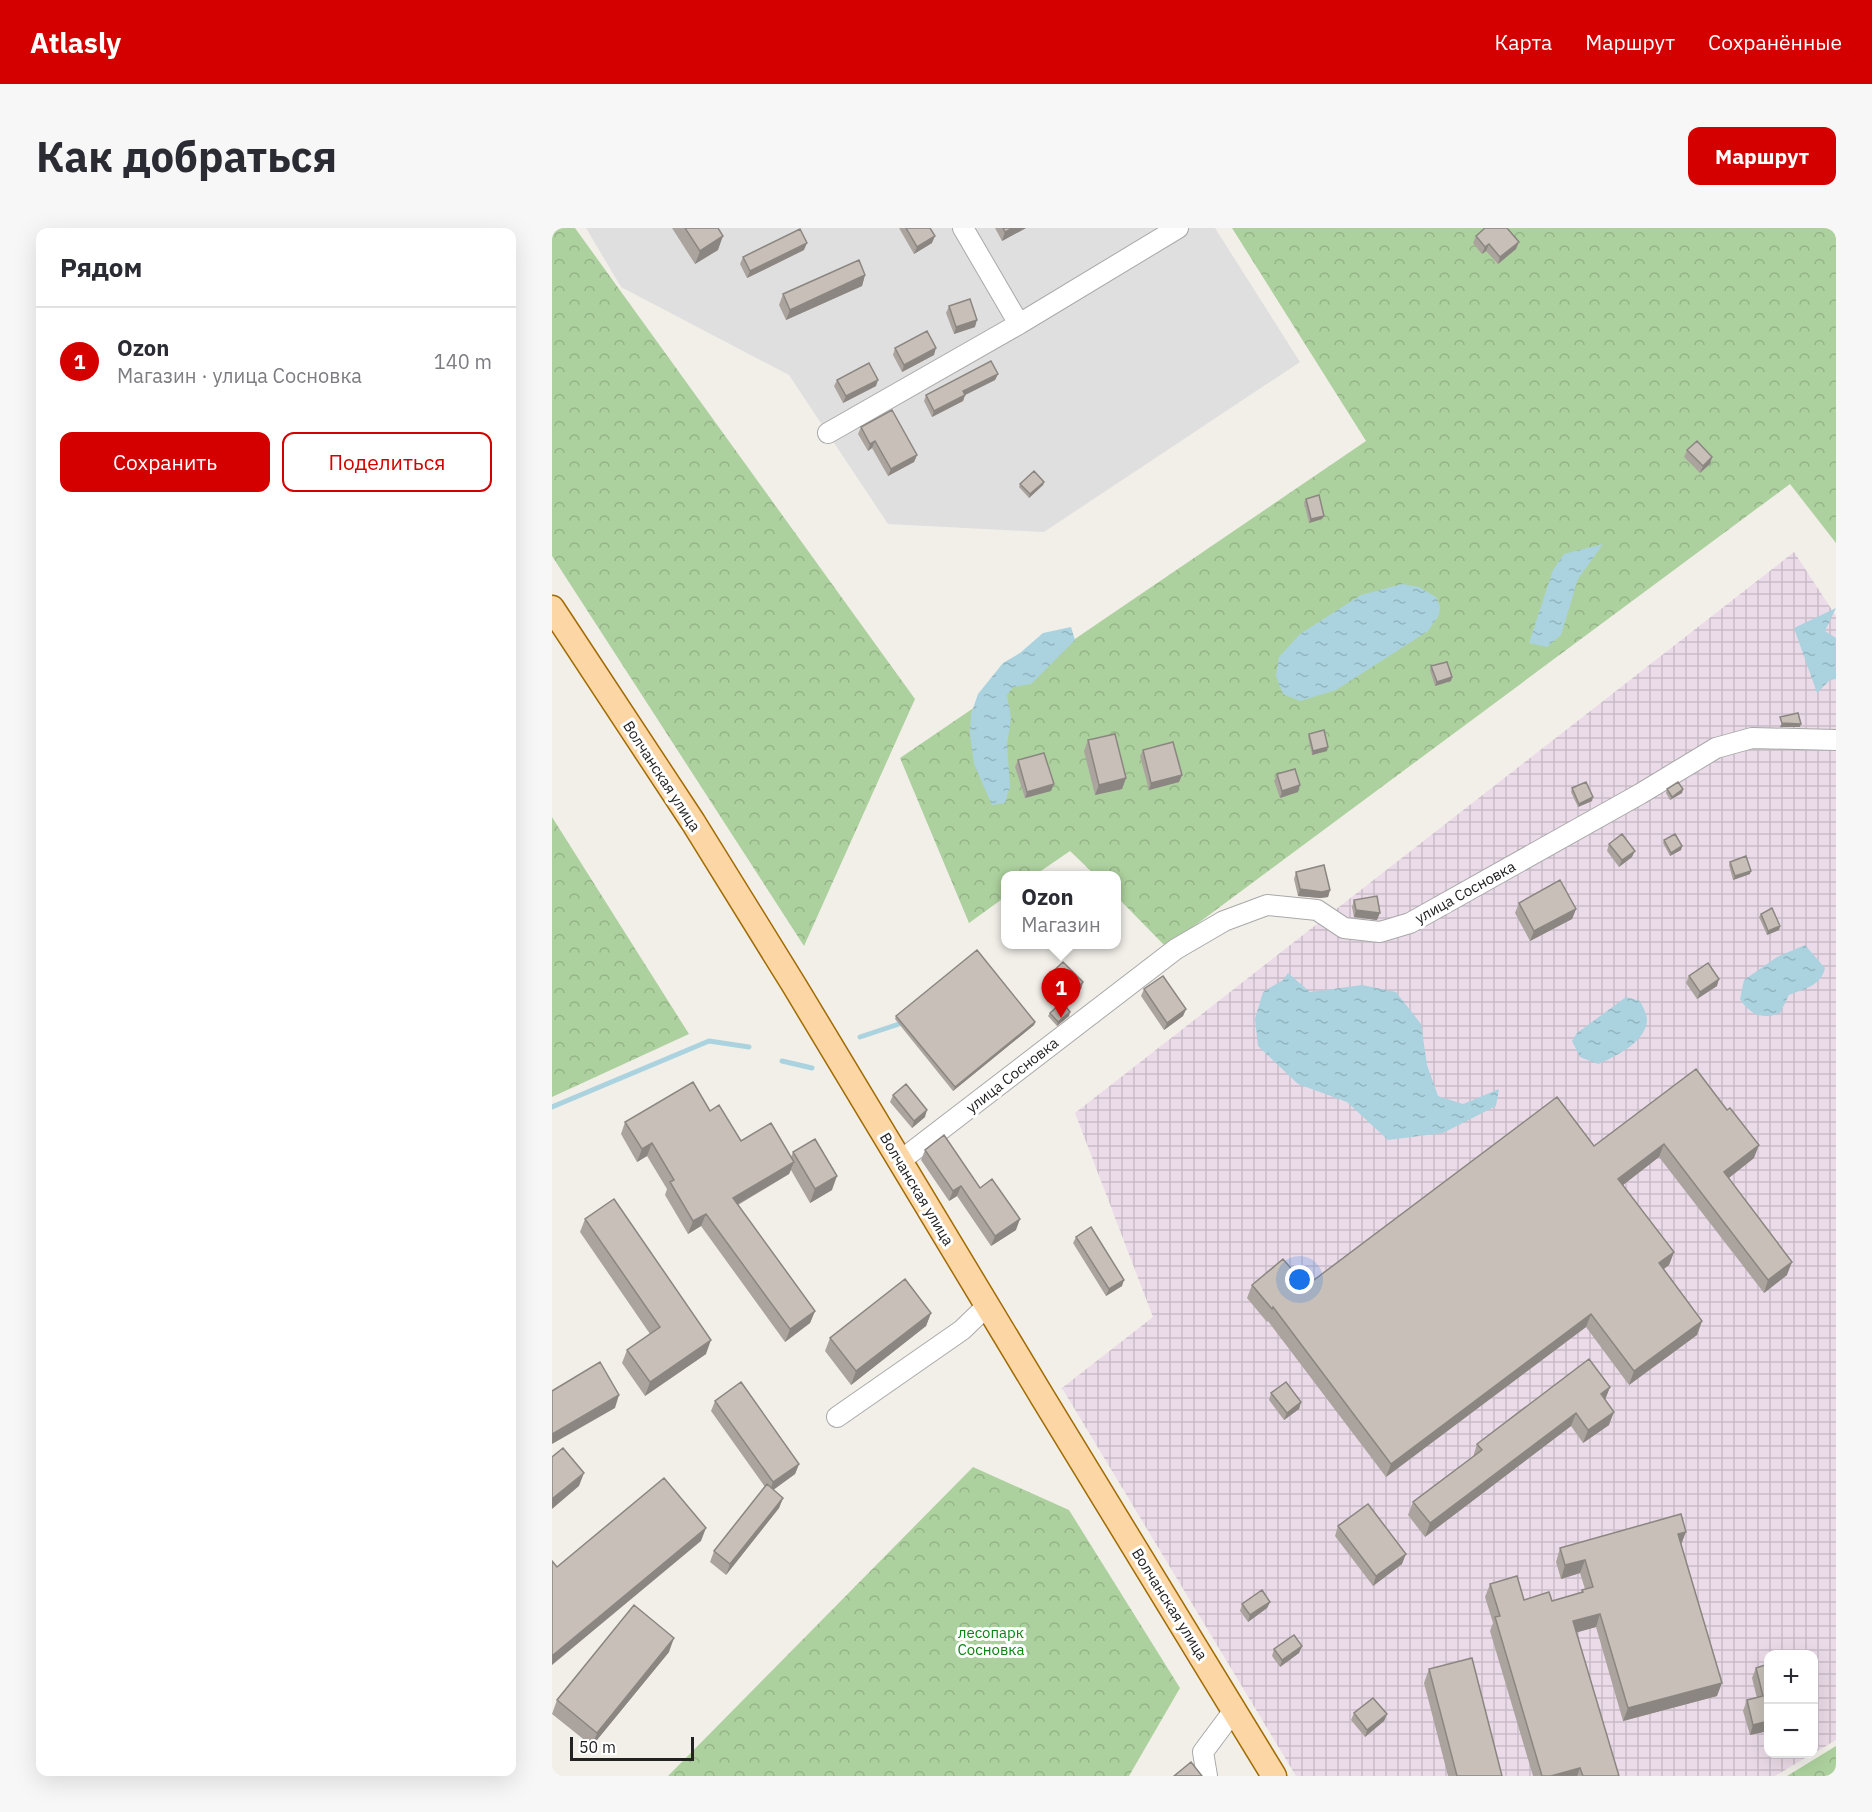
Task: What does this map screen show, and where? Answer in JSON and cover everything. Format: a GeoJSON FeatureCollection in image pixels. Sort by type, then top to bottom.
{"type":"FeatureCollection","features":[{"type":"Feature","properties":{"kind":"main road","name":"Волчанская улица"},"geometry":{"type":"LineString","coordinates":[[552,608],[693,822],[795,985],[1274,1776]]}},
{"type":"Feature","properties":{"kind":"street"},"geometry":{"type":"LineString","coordinates":[[963,228],[1018,324]]}},
{"type":"Feature","properties":{"kind":"street"},"geometry":{"type":"LineString","coordinates":[[828,433],[1018,324],[1178,228]]}},
{"type":"Feature","properties":{"kind":"street","name":"улица Сосновка"},"geometry":{"type":"LineString","coordinates":[[900,1161],[1176,949],[1224,921],[1267,905],[1317,910],[1344,928],[1380,932],[1410,922],[1640,794],[1716,748],[1752,738],[1836,740]]}},
{"type":"Feature","properties":{"kind":"street"},"geometry":{"type":"LineString","coordinates":[[837,1417],[962,1330],[988,1305]]}},
{"type":"Feature","properties":{"kind":"street"},"geometry":{"type":"LineString","coordinates":[[1207,1776],[1203,1752],[1235,1709]]}},
{"type":"Feature","properties":{"kind":"shaded area"},"geometry":{"type":"Polygon","coordinates":[[[586,228],[1215,228],[1300,362],[1044,532],[888,524],[789,375],[621,287],[586,228]]]}},
{"type":"Feature","properties":{"kind":"shaded area"},"geometry":{"type":"Polygon","coordinates":[[[1794,552],[1836,616],[1836,1740],[1818,1751],[1818,1650],[1764,1650],[1764,1758],[1805,1758],[1775,1776],[1296,1776],[1062,1388],[1153,1317],[1075,1113],[1794,552]]]}},
{"type":"Feature","properties":{"kind":"green space"},"geometry":{"type":"Polygon","coordinates":[[[552,228],[575,228],[915,699],[804,946],[552,556],[552,228]]]}},
{"type":"Feature","properties":{"kind":"green space"},"geometry":{"type":"Polygon","coordinates":[[[1232,228],[1836,228],[1836,543],[1790,484],[1166,947],[1121,901],[1121,871],[1091,871],[1070,851],[1041,871],[1001,871],[1001,900],[969,923],[900,758],[1366,441],[1232,228]]]}},
{"type":"Feature","properties":{"kind":"green space"},"geometry":{"type":"Polygon","coordinates":[[[552,817],[689,1034],[552,1097],[552,817]]]}},
{"type":"Feature","properties":{"kind":"green space","name":"лесопарк Сосновка"},"geometry":{"type":"Polygon","coordinates":[[[973,1467],[1069,1510],[1180,1688],[1129,1776],[668,1776],[973,1467]]]}},
{"type":"Feature","properties":{"kind":"green space"},"geometry":{"type":"Polygon","coordinates":[[[1836,1746],[1836,1776],[1787,1776],[1818,1758],[1836,1746]]]}},
{"type":"Feature","properties":{"kind":"water"},"geometry":{"type":"Polygon","coordinates":[[[1603,544],[1578,579],[1561,635],[1547,647],[1529,643],[1553,570],[1564,554],[1603,544]]]}},
{"type":"Feature","properties":{"kind":"water"},"geometry":{"type":"Polygon","coordinates":[[[1402,584],[1419,587],[1436,597],[1440,606],[1439,615],[1428,631],[1336,690],[1300,701],[1283,694],[1276,676],[1279,657],[1300,634],[1361,595],[1402,584]]]}},
{"type":"Feature","properties":{"kind":"water"},"geometry":{"type":"Polygon","coordinates":[[[1836,608],[1825,631],[1836,638],[1836,679],[1830,680],[1817,693],[1794,628],[1836,608]]]}},
{"type":"Feature","properties":{"kind":"water"},"geometry":{"type":"Polygon","coordinates":[[[1071,627],[1075,640],[1031,684],[1013,687],[1007,695],[1011,718],[1007,744],[1010,787],[1005,803],[992,805],[974,764],[970,734],[971,714],[978,694],[1003,663],[1020,653],[1043,633],[1071,627]]]}},
{"type":"Feature","properties":{"kind":"water"},"geometry":{"type":"Polygon","coordinates":[[[1805,945],[1825,968],[1820,979],[1811,986],[1789,995],[1780,1013],[1763,1016],[1748,1009],[1740,999],[1744,980],[1777,957],[1805,945]]]}},
{"type":"Feature","properties":{"kind":"water"},"geometry":{"type":"Polygon","coordinates":[[[1288,973],[1310,992],[1362,985],[1396,992],[1421,1024],[1427,1065],[1438,1096],[1463,1104],[1499,1089],[1496,1106],[1443,1133],[1388,1140],[1347,1102],[1298,1084],[1258,1046],[1255,1019],[1263,992],[1283,980],[1288,973]]]}},
{"type":"Feature","properties":{"kind":"water"},"geometry":{"type":"Polygon","coordinates":[[[1626,997],[1640,1001],[1646,1015],[1645,1028],[1636,1042],[1598,1064],[1580,1057],[1572,1041],[1577,1033],[1626,997]]]}},
{"type":"Feature","properties":{"kind":"building"},"geometry":{"type":"Polygon","coordinates":[[[685,228],[718,228],[723,236],[700,251],[685,228]]]}},
{"type":"Feature","properties":{"kind":"building"},"geometry":{"type":"Polygon","coordinates":[[[906,228],[930,228],[935,236],[917,247],[906,228]]]}},
{"type":"Feature","properties":{"kind":"building"},"geometry":{"type":"Polygon","coordinates":[[[1485,228],[1507,228],[1519,242],[1500,257],[1489,244],[1485,247],[1476,236],[1485,228]]]}},
{"type":"Feature","properties":{"kind":"building"},"geometry":{"type":"Polygon","coordinates":[[[800,229],[807,243],[750,271],[743,257],[800,229]]]}},
{"type":"Feature","properties":{"kind":"building"},"geometry":{"type":"Polygon","coordinates":[[[859,260],[865,275],[790,310],[783,294],[859,260]]]}},
{"type":"Feature","properties":{"kind":"building"},"geometry":{"type":"Polygon","coordinates":[[[970,299],[977,320],[956,327],[949,306],[970,299]]]}},
{"type":"Feature","properties":{"kind":"building"},"geometry":{"type":"Polygon","coordinates":[[[927,331],[936,348],[904,365],[895,348],[927,331]]]}},
{"type":"Feature","properties":{"kind":"building"},"geometry":{"type":"Polygon","coordinates":[[[991,361],[998,374],[963,391],[965,395],[934,411],[926,395],[991,361]]]}},
{"type":"Feature","properties":{"kind":"building"},"geometry":{"type":"Polygon","coordinates":[[[869,363],[878,380],[846,396],[837,380],[869,363]]]}},
{"type":"Feature","properties":{"kind":"building"},"geometry":{"type":"Polygon","coordinates":[[[892,410],[917,455],[891,469],[875,441],[870,444],[861,427],[892,410]]]}},
{"type":"Feature","properties":{"kind":"building"},"geometry":{"type":"Polygon","coordinates":[[[1697,441],[1712,457],[1703,466],[1687,450],[1697,441]]]}},
{"type":"Feature","properties":{"kind":"building"},"geometry":{"type":"Polygon","coordinates":[[[1034,471],[1044,482],[1030,494],[1020,484],[1034,471]]]}},
{"type":"Feature","properties":{"kind":"building"},"geometry":{"type":"Polygon","coordinates":[[[1319,495],[1324,516],[1311,519],[1306,499],[1319,495]]]}},
{"type":"Feature","properties":{"kind":"building"},"geometry":{"type":"Polygon","coordinates":[[[1447,662],[1452,677],[1437,682],[1431,666],[1447,662]]]}},
{"type":"Feature","properties":{"kind":"building"},"geometry":{"type":"Polygon","coordinates":[[[1798,713],[1801,724],[1782,723],[1780,717],[1798,713]]]}},
{"type":"Feature","properties":{"kind":"building"},"geometry":{"type":"Polygon","coordinates":[[[1324,730],[1328,747],[1313,751],[1309,734],[1324,730]]]}},
{"type":"Feature","properties":{"kind":"building"},"geometry":{"type":"Polygon","coordinates":[[[1115,734],[1126,778],[1099,785],[1088,740],[1115,734]]]}},
{"type":"Feature","properties":{"kind":"building"},"geometry":{"type":"Polygon","coordinates":[[[1173,742],[1182,775],[1151,783],[1143,750],[1173,742]]]}},
{"type":"Feature","properties":{"kind":"building"},"geometry":{"type":"Polygon","coordinates":[[[1044,753],[1054,784],[1027,792],[1018,760],[1044,753]]]}},
{"type":"Feature","properties":{"kind":"building"},"geometry":{"type":"Polygon","coordinates":[[[1295,769],[1300,785],[1282,791],[1277,774],[1295,769]]]}},
{"type":"Feature","properties":{"kind":"building"},"geometry":{"type":"Polygon","coordinates":[[[1586,782],[1593,797],[1579,804],[1572,788],[1586,782]]]}},
{"type":"Feature","properties":{"kind":"building"},"geometry":{"type":"Polygon","coordinates":[[[1678,782],[1683,789],[1672,797],[1667,789],[1678,782]]]}},
{"type":"Feature","properties":{"kind":"building"},"geometry":{"type":"Polygon","coordinates":[[[1622,834],[1635,851],[1622,860],[1609,844],[1622,834]]]}},
{"type":"Feature","properties":{"kind":"building"},"geometry":{"type":"Polygon","coordinates":[[[1675,834],[1682,846],[1671,853],[1664,840],[1675,834]]]}},
{"type":"Feature","properties":{"kind":"building"},"geometry":{"type":"Polygon","coordinates":[[[1746,856],[1751,871],[1735,876],[1730,862],[1746,856]]]}},
{"type":"Feature","properties":{"kind":"building"},"geometry":{"type":"Polygon","coordinates":[[[1324,865],[1330,890],[1322,892],[1300,889],[1296,872],[1324,865]]]}},
{"type":"Feature","properties":{"kind":"building"},"geometry":{"type":"Polygon","coordinates":[[[1560,880],[1576,909],[1534,931],[1519,903],[1560,880]]]}},
{"type":"Feature","properties":{"kind":"building"},"geometry":{"type":"Polygon","coordinates":[[[1377,896],[1380,913],[1356,910],[1354,900],[1377,896]]]}},
{"type":"Feature","properties":{"kind":"building"},"geometry":{"type":"Polygon","coordinates":[[[1772,908],[1780,926],[1768,931],[1761,914],[1772,908]]]}},
{"type":"Feature","properties":{"kind":"building"},"geometry":{"type":"Polygon","coordinates":[[[977,950],[1035,1022],[955,1087],[896,1016],[977,950]]]}},
{"type":"Feature","properties":{"kind":"building"},"geometry":{"type":"Polygon","coordinates":[[[1063,962],[1083,982],[1067,998],[1047,977],[1063,962]]]}},
{"type":"Feature","properties":{"kind":"building"},"geometry":{"type":"Polygon","coordinates":[[[1708,963],[1719,979],[1700,992],[1689,976],[1708,963]]]}},
{"type":"Feature","properties":{"kind":"building"},"geometry":{"type":"Polygon","coordinates":[[[1163,976],[1186,1009],[1167,1023],[1144,989],[1163,976]]]}},
{"type":"Feature","properties":{"kind":"building"},"geometry":{"type":"Polygon","coordinates":[[[1062,1002],[1070,1012],[1058,1022],[1050,1013],[1062,1002]]]}},
{"type":"Feature","properties":{"kind":"building"},"geometry":{"type":"Polygon","coordinates":[[[1696,1069],[1727,1110],[1730,1108],[1759,1145],[1724,1172],[1792,1262],[1768,1280],[1664,1144],[1618,1179],[1674,1252],[1659,1263],[1702,1321],[1634,1371],[1591,1314],[1391,1464],[1273,1307],[1272,1309],[1252,1285],[1283,1259],[1306,1286],[1557,1097],[1594,1146],[1696,1069]]]}},
{"type":"Feature","properties":{"kind":"building"},"geometry":{"type":"Polygon","coordinates":[[[693,1082],[710,1111],[719,1105],[741,1141],[771,1123],[794,1162],[733,1198],[815,1311],[790,1329],[706,1214],[693,1221],[670,1182],[674,1180],[652,1143],[642,1149],[625,1122],[693,1082]]]}},
{"type":"Feature","properties":{"kind":"building"},"geometry":{"type":"Polygon","coordinates":[[[906,1084],[927,1110],[914,1121],[893,1095],[906,1084]]]}},
{"type":"Feature","properties":{"kind":"building"},"geometry":{"type":"Polygon","coordinates":[[[944,1135],[980,1188],[992,1179],[1020,1219],[995,1236],[961,1186],[953,1191],[925,1150],[944,1135]]]}},
{"type":"Feature","properties":{"kind":"building"},"geometry":{"type":"Polygon","coordinates":[[[815,1139],[837,1176],[815,1189],[793,1152],[815,1139]]]}},
{"type":"Feature","properties":{"kind":"building"},"geometry":{"type":"Polygon","coordinates":[[[614,1199],[711,1340],[650,1382],[627,1350],[660,1327],[585,1219],[614,1199]]]}},
{"type":"Feature","properties":{"kind":"building"},"geometry":{"type":"Polygon","coordinates":[[[1091,1227],[1124,1280],[1109,1289],[1076,1237],[1091,1227]]]}},
{"type":"Feature","properties":{"kind":"building"},"geometry":{"type":"Polygon","coordinates":[[[905,1279],[931,1313],[856,1371],[830,1338],[905,1279]]]}},
{"type":"Feature","properties":{"kind":"building"},"geometry":{"type":"Polygon","coordinates":[[[1589,1359],[1610,1387],[1601,1394],[1614,1412],[1588,1430],[1576,1413],[1430,1523],[1413,1502],[1482,1450],[1477,1444],[1589,1359]]]}},
{"type":"Feature","properties":{"kind":"building"},"geometry":{"type":"Polygon","coordinates":[[[600,1362],[619,1395],[552,1434],[552,1391],[600,1362]]]}},
{"type":"Feature","properties":{"kind":"building"},"geometry":{"type":"Polygon","coordinates":[[[741,1382],[799,1464],[773,1482],[715,1401],[741,1382]]]}},
{"type":"Feature","properties":{"kind":"building"},"geometry":{"type":"Polygon","coordinates":[[[1286,1382],[1301,1402],[1287,1413],[1271,1393],[1286,1382]]]}},
{"type":"Feature","properties":{"kind":"building"},"geometry":{"type":"Polygon","coordinates":[[[563,1448],[584,1473],[552,1499],[552,1457],[563,1448]]]}},
{"type":"Feature","properties":{"kind":"building"},"geometry":{"type":"Polygon","coordinates":[[[664,1478],[706,1528],[552,1656],[552,1561],[557,1567],[664,1478]]]}},
{"type":"Feature","properties":{"kind":"building"},"geometry":{"type":"Polygon","coordinates":[[[767,1484],[783,1498],[730,1564],[714,1551],[767,1484]]]}},
{"type":"Feature","properties":{"kind":"building"},"geometry":{"type":"Polygon","coordinates":[[[1368,1504],[1406,1554],[1376,1576],[1338,1526],[1368,1504]]]}},
{"type":"Feature","properties":{"kind":"building"},"geometry":{"type":"Polygon","coordinates":[[[1681,1514],[1686,1532],[1678,1534],[1722,1683],[1628,1708],[1600,1614],[1573,1621],[1619,1776],[1583,1776],[1580,1768],[1551,1776],[1542,1776],[1495,1617],[1500,1616],[1490,1584],[1517,1576],[1524,1600],[1549,1592],[1552,1601],[1583,1592],[1582,1590],[1593,1587],[1585,1560],[1565,1565],[1560,1548],[1681,1514]]]}},
{"type":"Feature","properties":{"kind":"building"},"geometry":{"type":"Polygon","coordinates":[[[1262,1590],[1270,1602],[1250,1615],[1242,1604],[1262,1590]]]}},
{"type":"Feature","properties":{"kind":"building"},"geometry":{"type":"Polygon","coordinates":[[[634,1605],[674,1638],[597,1733],[557,1700],[634,1605]]]}},
{"type":"Feature","properties":{"kind":"building"},"geometry":{"type":"Polygon","coordinates":[[[1294,1635],[1302,1646],[1282,1660],[1274,1649],[1294,1635]]]}},
{"type":"Feature","properties":{"kind":"building"},"geometry":{"type":"Polygon","coordinates":[[[1472,1658],[1502,1776],[1457,1776],[1429,1669],[1472,1658]]]}},
{"type":"Feature","properties":{"kind":"building"},"geometry":{"type":"Polygon","coordinates":[[[1764,1665],[1764,1722],[1753,1725],[1747,1700],[1763,1696],[1756,1668],[1764,1665]]]}},
{"type":"Feature","properties":{"kind":"building"},"geometry":{"type":"Polygon","coordinates":[[[1373,1698],[1387,1714],[1367,1730],[1354,1713],[1373,1698]]]}},
{"type":"Feature","properties":{"kind":"building"},"geometry":{"type":"Polygon","coordinates":[[[1191,1762],[1202,1776],[1174,1776],[1191,1762]]]}},
{"type":"Feature","properties":{"kind":"waterway"},"geometry":{"type":"LineString","coordinates":[[860,1037],[905,1022]]}},
{"type":"Feature","properties":{"kind":"waterway"},"geometry":{"type":"LineString","coordinates":[[552,1107],[709,1041],[749,1047]]}},
{"type":"Feature","properties":{"kind":"waterway"},"geometry":{"type":"LineString","coordinates":[[782,1061],[812,1068]]}},
{"type":"Feature","properties":{"kind":"place","name":"Ozon"},"geometry":{"type":"Point","coordinates":[1061,1018]}}]}
